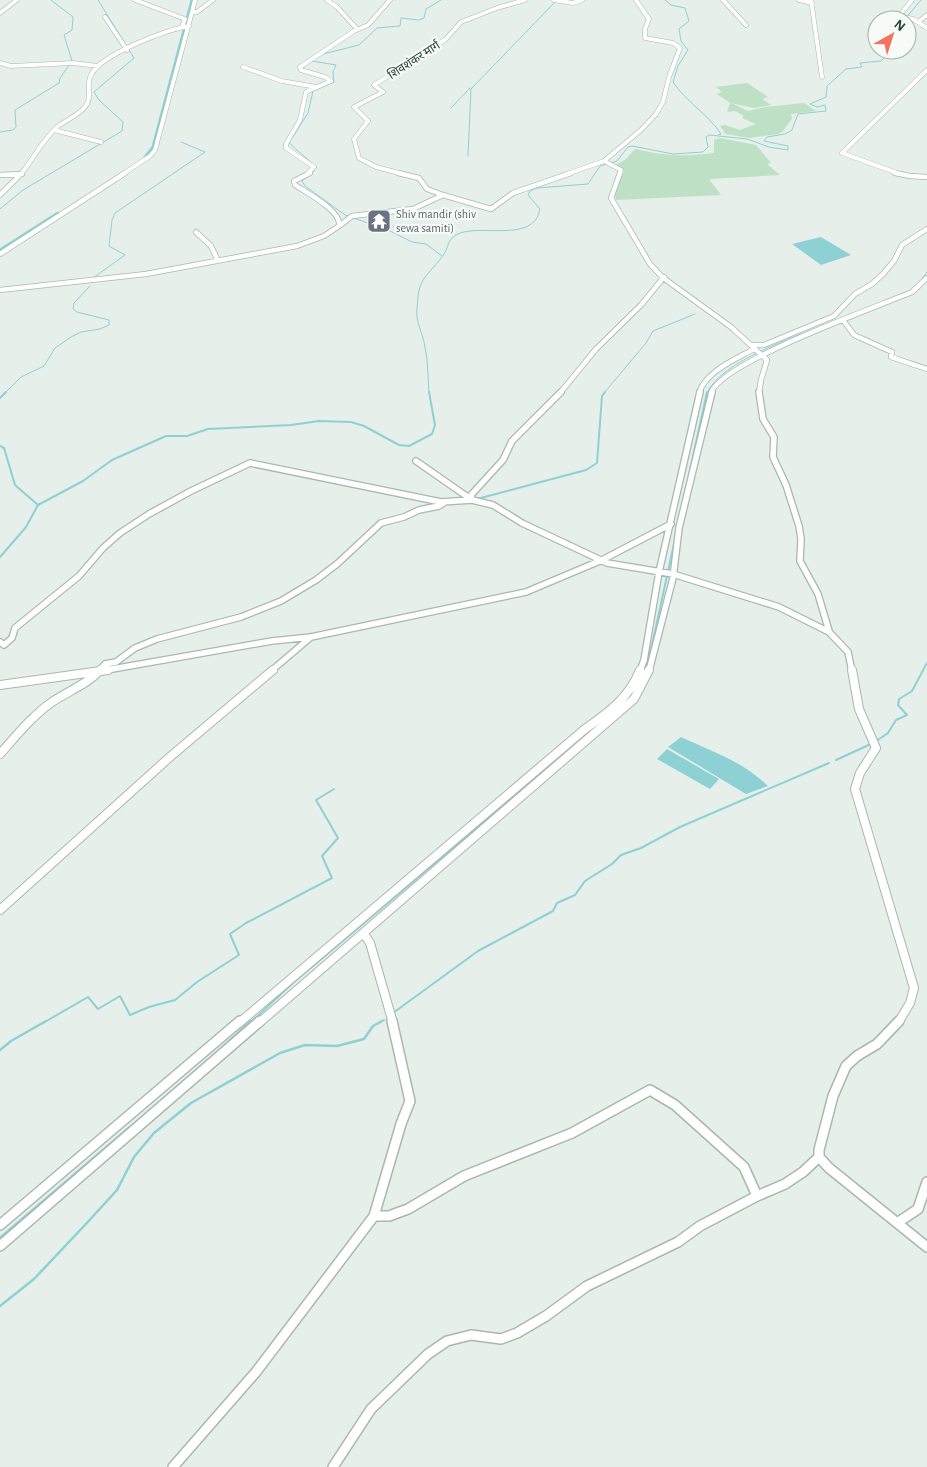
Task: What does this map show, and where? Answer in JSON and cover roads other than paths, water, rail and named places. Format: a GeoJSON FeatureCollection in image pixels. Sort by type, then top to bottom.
{"type":"FeatureCollection","features":[{"type":"Feature","properties":{"kind":"street"},"geometry":{"type":"LineString","coordinates":[[0,13],[17,0]]}},
{"type":"Feature","properties":{"kind":"street"},"geometry":{"type":"LineString","coordinates":[[136,0],[185,19],[185,26]]}},
{"type":"Feature","properties":{"kind":"street"},"geometry":{"type":"LineString","coordinates":[[0,254],[150,156],[155,150],[185,26],[192,12],[195,0]]}},
{"type":"Feature","properties":{"kind":"street"},"geometry":{"type":"LineString","coordinates":[[192,12],[197,12],[213,0]]}},
{"type":"Feature","properties":{"kind":"street"},"geometry":{"type":"LineString","coordinates":[[327,0],[337,7],[357,29]]}},
{"type":"Feature","properties":{"kind":"street"},"geometry":{"type":"LineString","coordinates":[[339,226],[340,221],[336,213],[295,184],[294,181],[311,172],[314,167],[286,148],[286,144],[304,115],[302,106],[306,92],[331,81],[318,74],[302,70],[300,67],[357,29],[368,25],[390,0]]}},
{"type":"Feature","properties":{"kind":"street","name":"शिवशंकर मार्ग"},"geometry":{"type":"LineString","coordinates":[[442,195],[427,189],[418,178],[376,167],[360,158],[354,139],[368,121],[354,107],[383,92],[374,85],[446,39],[456,26],[497,8],[525,0]]}},
{"type":"Feature","properties":{"kind":"street"},"geometry":{"type":"LineString","coordinates":[[554,0],[573,3],[582,0]]}},
{"type":"Feature","properties":{"kind":"street"},"geometry":{"type":"LineString","coordinates":[[0,290],[146,274],[308,243],[339,226],[352,216],[413,209],[442,195],[491,209],[513,193],[606,162],[620,144],[642,129],[656,113],[667,91],[669,76],[675,59],[680,53],[680,48],[673,43],[645,38],[645,28],[649,19],[636,0]]}},
{"type":"Feature","properties":{"kind":"street"},"geometry":{"type":"LineString","coordinates":[[723,0],[746,25]]}},
{"type":"Feature","properties":{"kind":"street"},"geometry":{"type":"LineString","coordinates":[[799,0],[811,1],[822,65],[822,77]]}},
{"type":"Feature","properties":{"kind":"street"},"geometry":{"type":"LineString","coordinates":[[912,0],[899,16],[913,19],[927,28]]}},
{"type":"Feature","properties":{"kind":"street"},"geometry":{"type":"LineString","coordinates":[[918,22],[927,15]]}},
{"type":"Feature","properties":{"kind":"street"},"geometry":{"type":"LineString","coordinates":[[106,17],[128,49]]}},
{"type":"Feature","properties":{"kind":"street"},"geometry":{"type":"LineString","coordinates":[[0,195],[22,174],[54,130],[87,105],[90,95],[89,82],[98,66],[158,34],[185,26]]}},
{"type":"Feature","properties":{"kind":"street"},"geometry":{"type":"LineString","coordinates":[[0,63],[11,66],[71,64],[98,66]]}},
{"type":"Feature","properties":{"kind":"street"},"geometry":{"type":"LineString","coordinates":[[243,67],[282,81],[317,87]]}},
{"type":"Feature","properties":{"kind":"street"},"geometry":{"type":"LineString","coordinates":[[927,70],[842,153],[863,162],[907,175],[922,179],[927,177]]}},
{"type":"Feature","properties":{"kind":"street"},"geometry":{"type":"LineString","coordinates":[[54,130],[101,142]]}},
{"type":"Feature","properties":{"kind":"street"},"geometry":{"type":"LineString","coordinates":[[606,162],[621,170],[611,198],[650,264],[664,278],[731,327],[767,360],[758,395],[762,417],[766,428],[774,437],[772,453],[795,508],[801,539],[800,561],[818,594],[829,632]]}},
{"type":"Feature","properties":{"kind":"street"},"geometry":{"type":"LineString","coordinates":[[0,174],[22,174]]}},
{"type":"Feature","properties":{"kind":"street"},"geometry":{"type":"LineString","coordinates":[[0,1246],[334,957],[364,934],[634,699],[647,677],[673,574],[679,543],[679,528],[712,390],[722,379],[764,345],[834,316],[855,294],[872,284],[883,274],[894,261],[902,245],[927,229]]}},
{"type":"Feature","properties":{"kind":"street"},"geometry":{"type":"LineString","coordinates":[[196,232],[211,246],[218,261]]}},
{"type":"Feature","properties":{"kind":"street"},"geometry":{"type":"LineString","coordinates":[[472,500],[471,495],[503,460],[512,442],[559,395],[596,349],[641,305],[664,278]]}},
{"type":"Feature","properties":{"kind":"street"},"geometry":{"type":"LineString","coordinates":[[0,1225],[585,729],[614,709],[636,681],[641,667],[700,390],[707,378],[719,369],[756,351],[912,292],[927,278]]}},
{"type":"Feature","properties":{"kind":"street"},"geometry":{"type":"LineString","coordinates":[[842,320],[854,335],[892,352],[890,357],[927,369]]}},
{"type":"Feature","properties":{"kind":"street"},"geometry":{"type":"LineString","coordinates":[[416,461],[472,500],[493,506],[522,523],[602,560],[612,564],[673,574],[779,607],[829,632],[840,641],[848,652],[852,662],[853,683],[860,709],[876,745],[855,783],[855,789],[914,988],[914,997],[908,1010],[877,1044],[848,1064],[840,1078],[819,1150],[820,1157],[829,1168],[927,1248]]}},
{"type":"Feature","properties":{"kind":"street"},"geometry":{"type":"LineString","coordinates":[[0,642],[4,645],[9,641],[14,636],[15,628],[79,576],[103,548],[120,533],[149,514],[191,491],[250,463],[445,502],[472,500]]}},
{"type":"Feature","properties":{"kind":"street"},"geometry":{"type":"LineString","coordinates":[[0,754],[33,717],[52,702],[94,677],[105,664],[116,662],[135,648],[157,639],[241,617],[281,601],[316,580],[382,523],[404,517],[419,510],[439,506],[445,502]]}},
{"type":"Feature","properties":{"kind":"street"},"geometry":{"type":"LineString","coordinates":[[0,685],[101,670],[272,640],[311,637],[526,592],[602,560],[671,524]]}},
{"type":"Feature","properties":{"kind":"street"},"geometry":{"type":"LineString","coordinates":[[0,910],[171,756],[311,637]]}},
{"type":"Feature","properties":{"kind":"street"},"geometry":{"type":"LineString","coordinates":[[173,1467],[256,1372],[374,1216],[401,1124],[410,1101],[391,1015],[370,943],[364,934]]}},
{"type":"Feature","properties":{"kind":"street"},"geometry":{"type":"LineString","coordinates":[[374,1216],[389,1216],[408,1209],[464,1176],[572,1132],[650,1090],[675,1105],[744,1167],[757,1196]]}},
{"type":"Feature","properties":{"kind":"street"},"geometry":{"type":"LineString","coordinates":[[333,1467],[371,1409],[428,1354],[447,1341],[472,1335],[501,1339],[517,1333],[546,1316],[587,1286],[678,1242],[700,1226],[757,1196],[786,1184],[820,1157]]}},
{"type":"Feature","properties":{"kind":"street"},"geometry":{"type":"LineString","coordinates":[[897,1223],[918,1209],[927,1182]]}},
{"type":"Feature","properties":{"kind":"water"},"geometry":{"type":"Polygon","coordinates":[[[821,237],[851,255],[821,265],[792,244],[821,237]]]}},
{"type":"Feature","properties":{"kind":"water"},"geometry":{"type":"Polygon","coordinates":[[[681,737],[737,763],[768,786],[746,794],[668,747],[681,737]]]}},
{"type":"Feature","properties":{"kind":"water"},"geometry":{"type":"Polygon","coordinates":[[[667,749],[719,779],[710,789],[657,759],[667,749]]]}},
{"type":"Feature","properties":{"kind":"waterway"},"geometry":{"type":"LineString","coordinates":[[0,132],[13,130],[16,127],[15,110],[59,83],[60,78],[72,61],[64,35],[72,30],[73,17],[51,0]]}},
{"type":"Feature","properties":{"kind":"waterway"},"geometry":{"type":"LineString","coordinates":[[0,209],[23,190],[122,131],[123,122],[99,100],[94,92],[134,58],[98,0]]}},
{"type":"Feature","properties":{"kind":"waterway"},"geometry":{"type":"LineString","coordinates":[[143,160],[153,147],[192,0]]}},
{"type":"Feature","properties":{"kind":"waterway"},"geometry":{"type":"LineString","coordinates":[[323,54],[359,45],[377,28],[400,26],[401,18],[419,20],[424,18],[426,9],[441,0]]}},
{"type":"Feature","properties":{"kind":"waterway"},"geometry":{"type":"LineString","coordinates":[[665,0],[671,5],[685,8],[689,21],[679,29],[681,41],[688,50],[678,66],[673,82],[684,96],[716,127],[721,134],[718,135]]}},
{"type":"Feature","properties":{"kind":"waterway"},"geometry":{"type":"LineString","coordinates":[[912,10],[921,0]]}},
{"type":"Feature","properties":{"kind":"waterway"},"geometry":{"type":"LineString","coordinates":[[468,156],[471,89],[556,1]]}},
{"type":"Feature","properties":{"kind":"waterway"},"geometry":{"type":"LineString","coordinates":[[311,173],[314,171],[315,166],[289,143],[308,113],[313,91],[334,82],[333,72],[336,65],[312,61],[315,59]]}},
{"type":"Feature","properties":{"kind":"waterway"},"geometry":{"type":"LineString","coordinates":[[429,393],[426,353],[417,318],[419,292],[423,280],[446,251],[453,237],[465,232],[516,230],[527,226],[536,220],[540,209],[528,195],[530,191],[537,188],[588,184],[600,166],[617,161],[628,147],[632,146],[673,154],[703,152],[708,147],[706,137],[709,135],[747,139],[769,147],[788,150],[788,146],[764,141],[767,137],[785,134],[792,130],[798,114],[826,111],[825,105],[817,107],[810,104],[826,97],[827,86],[846,69],[862,67],[860,63],[882,60]]}},
{"type":"Feature","properties":{"kind":"waterway"},"geometry":{"type":"LineString","coordinates":[[451,108],[470,88]]}},
{"type":"Feature","properties":{"kind":"waterway"},"geometry":{"type":"LineString","coordinates":[[93,278],[125,255],[109,246],[112,220],[115,213],[205,152],[181,142]]}},
{"type":"Feature","properties":{"kind":"waterway"},"geometry":{"type":"LineString","coordinates":[[308,176],[302,181],[305,186],[345,215],[388,230],[412,242],[426,244],[442,256]]}},
{"type":"Feature","properties":{"kind":"waterway"},"geometry":{"type":"LineString","coordinates":[[0,251],[58,214]]}},
{"type":"Feature","properties":{"kind":"waterway"},"geometry":{"type":"LineString","coordinates":[[920,282],[927,272]]}},
{"type":"Feature","properties":{"kind":"waterway"},"geometry":{"type":"LineString","coordinates":[[0,398],[21,377],[44,366],[55,348],[71,337],[81,332],[100,329],[109,325],[109,320],[77,312],[73,309],[74,303],[90,286]]}},
{"type":"Feature","properties":{"kind":"waterway"},"geometry":{"type":"LineString","coordinates":[[604,393],[646,343],[653,331],[695,314]]}},
{"type":"Feature","properties":{"kind":"waterway"},"geometry":{"type":"LineString","coordinates":[[707,393],[715,381],[743,360],[829,323]]}},
{"type":"Feature","properties":{"kind":"waterway"},"geometry":{"type":"LineString","coordinates":[[38,505],[83,481],[112,460],[166,436],[187,436],[208,429],[291,425],[319,421],[351,422],[364,426],[399,445],[409,446],[432,434],[435,425],[429,392]]}},
{"type":"Feature","properties":{"kind":"waterway"},"geometry":{"type":"LineString","coordinates":[[477,499],[586,470],[597,463],[602,396],[605,392]]}},
{"type":"Feature","properties":{"kind":"waterway"},"geometry":{"type":"LineString","coordinates":[[647,668],[707,392]]}},
{"type":"Feature","properties":{"kind":"waterway"},"geometry":{"type":"LineString","coordinates":[[0,446],[4,448],[15,485],[38,505]]}},
{"type":"Feature","properties":{"kind":"waterway"},"geometry":{"type":"LineString","coordinates":[[0,557],[26,527],[38,505]]}},
{"type":"Feature","properties":{"kind":"waterway"},"geometry":{"type":"LineString","coordinates":[[875,742],[888,733],[896,720],[907,715],[898,705],[899,699],[912,691],[927,663]]}},
{"type":"Feature","properties":{"kind":"waterway"},"geometry":{"type":"LineString","coordinates":[[250,1023],[293,983],[596,727]]}},
{"type":"Feature","properties":{"kind":"waterway"},"geometry":{"type":"LineString","coordinates":[[836,760],[871,744]]}},
{"type":"Feature","properties":{"kind":"waterway"},"geometry":{"type":"LineString","coordinates":[[393,1013],[478,951],[553,911],[557,903],[575,895],[585,881],[612,864],[621,855],[641,848],[680,827],[829,763]]}},
{"type":"Feature","properties":{"kind":"waterway"},"geometry":{"type":"LineString","coordinates":[[43,1023],[88,997],[98,1009],[120,996],[130,1015],[149,1007],[175,1000],[197,982],[239,955],[230,934],[246,923],[332,878],[322,856],[338,838],[316,800],[334,789]]}},
{"type":"Feature","properties":{"kind":"waterway"},"geometry":{"type":"LineString","coordinates":[[379,1023],[384,1020]]}},
{"type":"Feature","properties":{"kind":"waterway"},"geometry":{"type":"LineString","coordinates":[[0,1050],[11,1041],[46,1021]]}},
{"type":"Feature","properties":{"kind":"waterway"},"geometry":{"type":"LineString","coordinates":[[213,1056],[251,1021]]}},
{"type":"Feature","properties":{"kind":"waterway"},"geometry":{"type":"LineString","coordinates":[[0,1306],[34,1279],[85,1225],[117,1190],[134,1157],[154,1133],[191,1103],[280,1053],[305,1045],[337,1046],[364,1039],[373,1026],[382,1021]]}},
{"type":"Feature","properties":{"kind":"waterway"},"geometry":{"type":"LineString","coordinates":[[0,1238],[130,1127]]}},
{"type":"Feature","properties":{"kind":"place","name":"Shiv mandir (shiv sewa samiti)"},"geometry":{"type":"Point","coordinates":[379,221]}}]}
